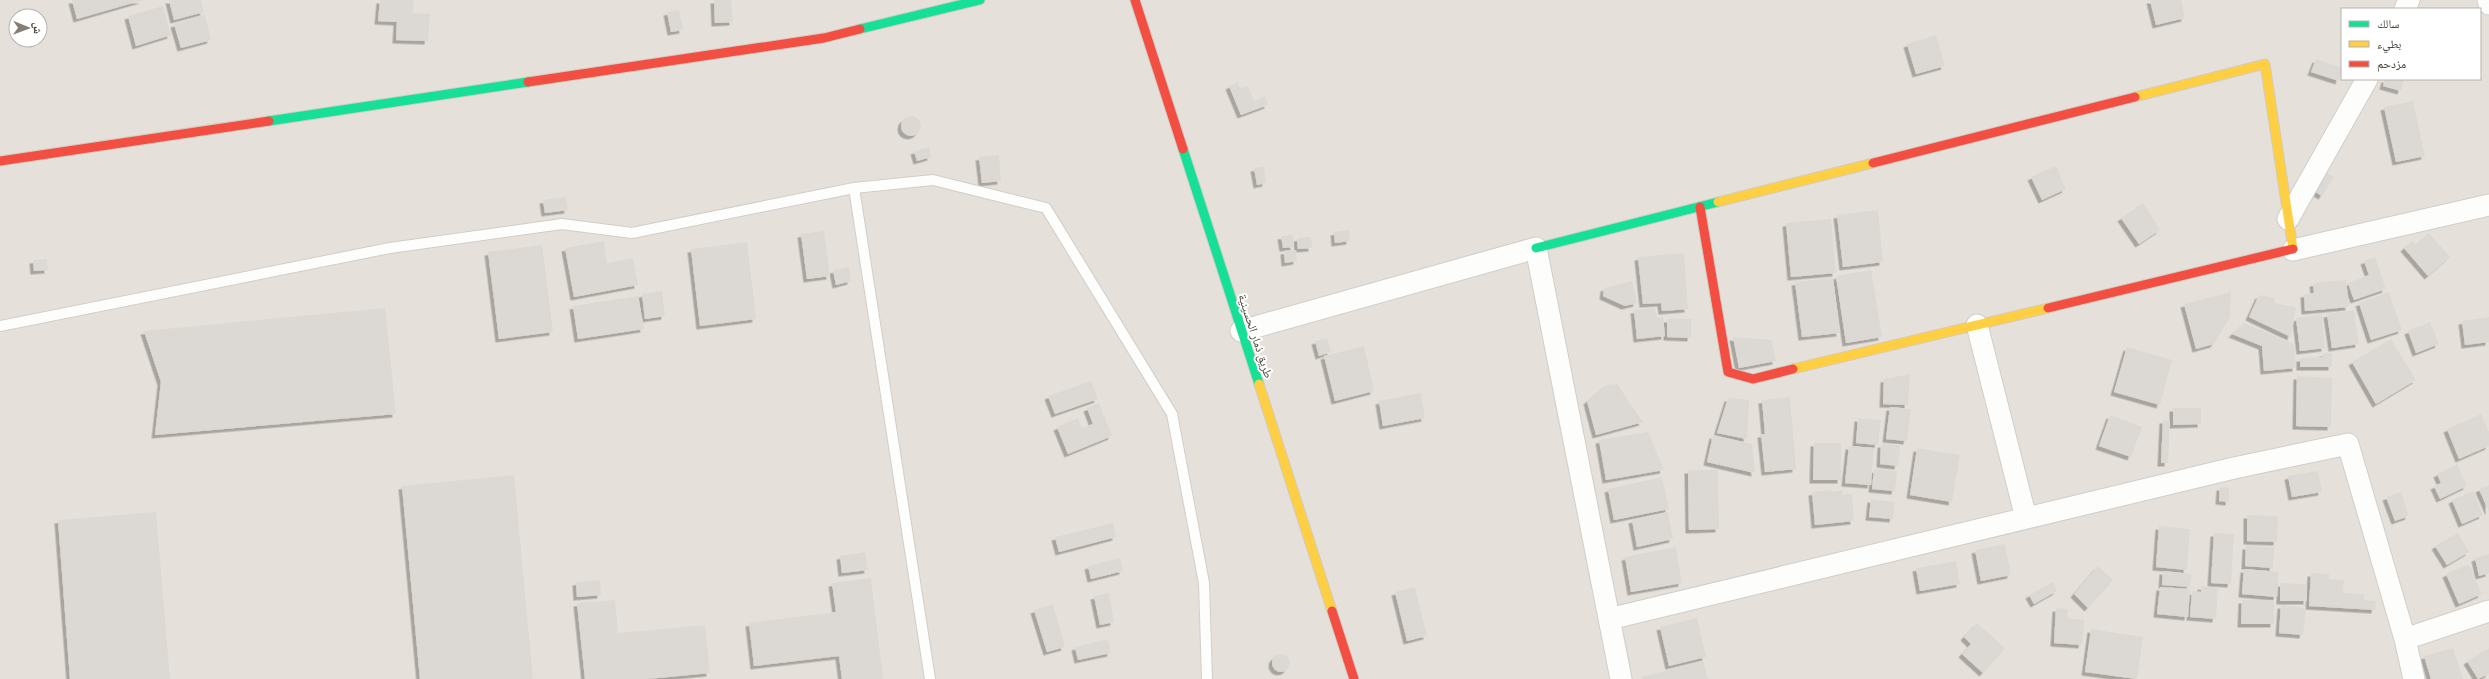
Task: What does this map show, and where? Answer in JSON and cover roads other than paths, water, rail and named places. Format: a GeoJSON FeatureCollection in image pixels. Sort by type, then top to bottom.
{"type":"FeatureCollection","features":[{"type":"Feature","properties":{"kind":"street"},"geometry":{"type":"LineString","coordinates":[[0,161],[824,38],[980,0]]}},
{"type":"Feature","properties":{"kind":"street","name":"طريق ذمار الحسينية"},"geometry":{"type":"LineString","coordinates":[[1135,0],[1354,679]]}},
{"type":"Feature","properties":{"kind":"street"},"geometry":{"type":"LineString","coordinates":[[2488,0],[2489,4]]}},
{"type":"Feature","properties":{"kind":"street"},"geometry":{"type":"LineString","coordinates":[[1241,331],[1536,248],[2265,64],[2293,250]]}},
{"type":"Feature","properties":{"kind":"street"},"geometry":{"type":"LineString","coordinates":[[2288,219],[2366,80]]}},
{"type":"Feature","properties":{"kind":"street"},"geometry":{"type":"LineString","coordinates":[[1700,206],[1728,372],[1754,379],[2293,250],[2489,205]]}},
{"type":"Feature","properties":{"kind":"street"},"geometry":{"type":"LineString","coordinates":[[1536,248],[1621,679]]}},
{"type":"Feature","properties":{"kind":"street"},"geometry":{"type":"LineString","coordinates":[[1977,325],[2026,518]]}},
{"type":"Feature","properties":{"kind":"street"},"geometry":{"type":"LineString","coordinates":[[1609,619],[2234,468],[2348,444],[2405,638],[2414,679]]}},
{"type":"Feature","properties":{"kind":"street"},"geometry":{"type":"LineString","coordinates":[[2405,638],[2489,611]]}},
{"type":"Feature","properties":{"kind":"lane"},"geometry":{"type":"LineString","coordinates":[[0,326],[390,248],[562,224],[632,233],[854,188],[933,180],[1046,208],[1172,414],[1204,583],[1207,679]]}},
{"type":"Feature","properties":{"kind":"lane"},"geometry":{"type":"LineString","coordinates":[[854,188],[930,679]]}}]}
